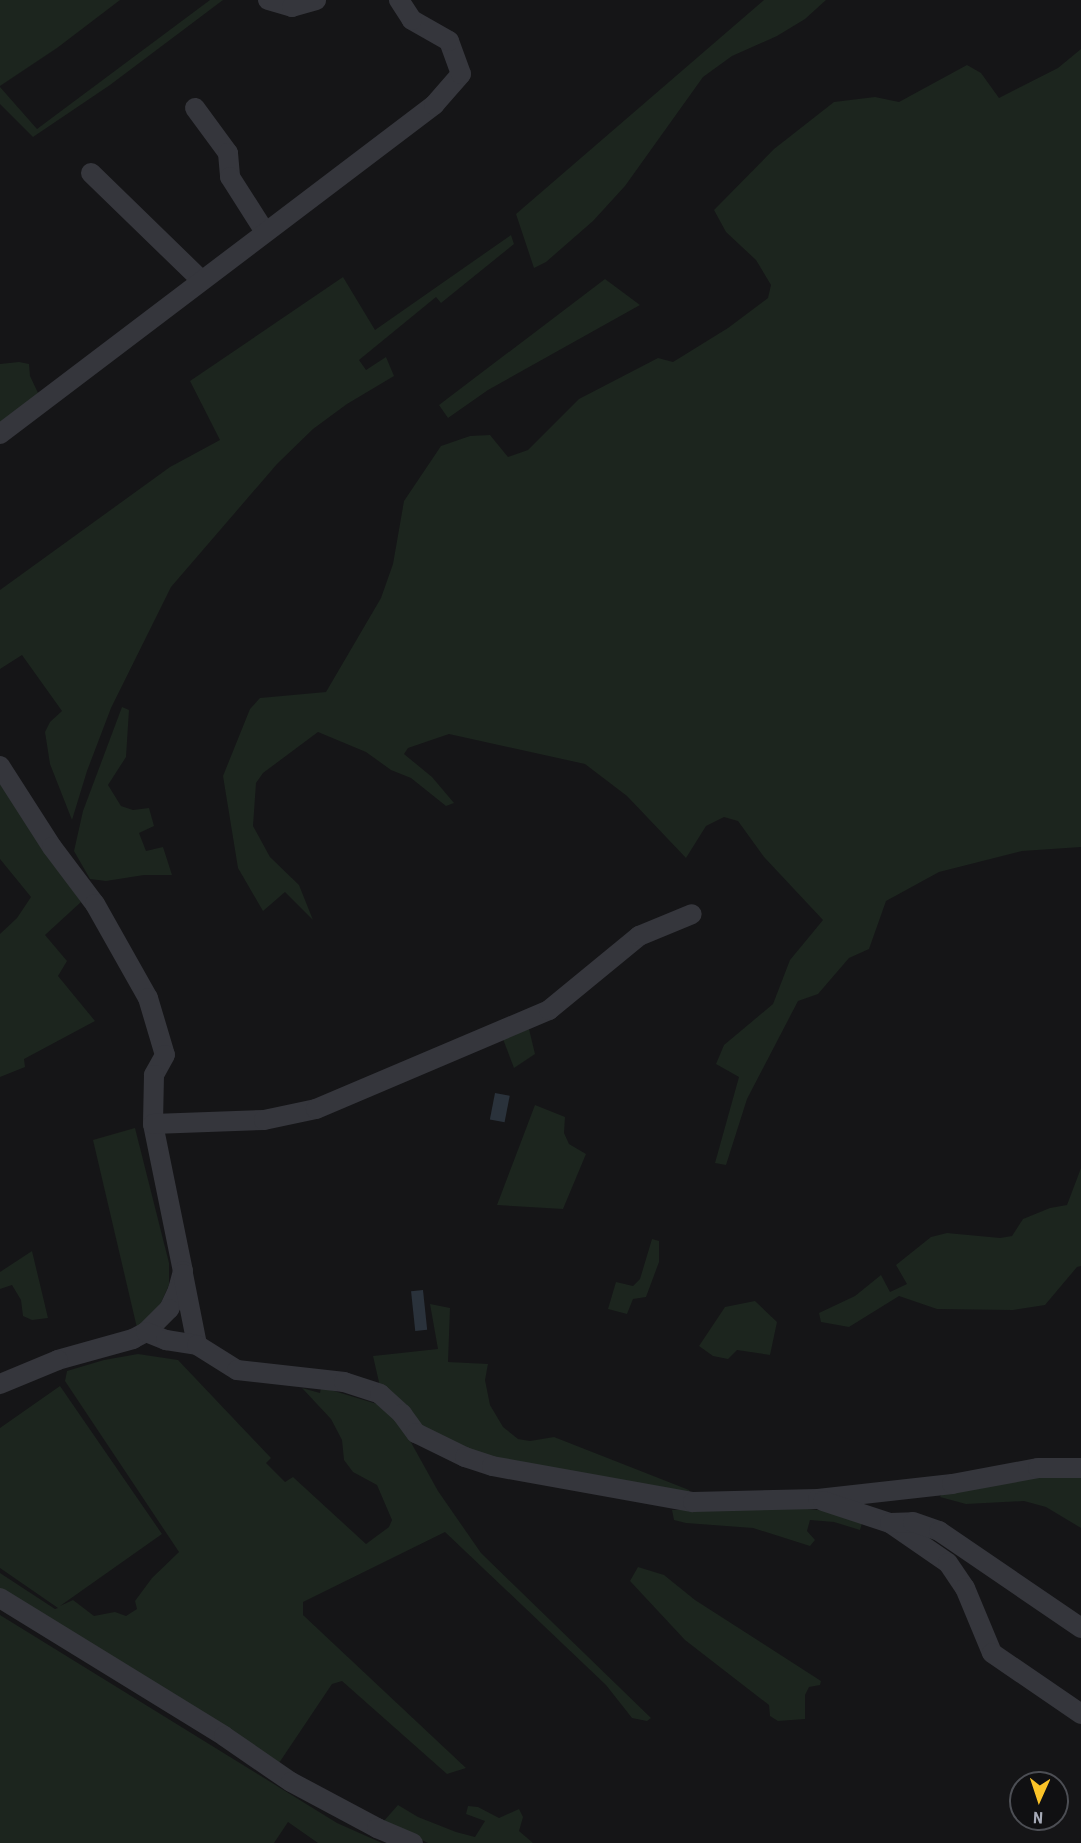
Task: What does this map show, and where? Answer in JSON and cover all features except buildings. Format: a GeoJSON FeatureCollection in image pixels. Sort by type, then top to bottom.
{"type":"FeatureCollection","features":[{"type":"Feature","properties":{"kind":"street"},"geometry":{"type":"LineString","coordinates":[[268,0],[292,7],[316,0]]}},
{"type":"Feature","properties":{"kind":"street"},"geometry":{"type":"LineString","coordinates":[[0,434],[434,105],[460,74],[449,41],[412,20],[399,0]]}},
{"type":"Feature","properties":{"kind":"street"},"geometry":{"type":"LineString","coordinates":[[195,108],[228,153],[230,177],[265,232]]}},
{"type":"Feature","properties":{"kind":"street"},"geometry":{"type":"LineString","coordinates":[[91,173],[201,280]]}},
{"type":"Feature","properties":{"kind":"street"},"geometry":{"type":"LineString","coordinates":[[0,766],[52,847],[94,904],[148,998],[165,1055],[154,1075],[153,1124],[161,1174],[174,1222],[197,1345]]}},
{"type":"Feature","properties":{"kind":"street"},"geometry":{"type":"LineString","coordinates":[[153,1124],[264,1120],[316,1109],[549,1010],[639,936],[692,914]]}},
{"type":"Feature","properties":{"kind":"street"},"geometry":{"type":"LineString","coordinates":[[0,1384],[58,1360],[133,1339],[146,1332],[169,1309],[178,1290],[183,1271]]}},
{"type":"Feature","properties":{"kind":"street"},"geometry":{"type":"LineString","coordinates":[[146,1332],[166,1340],[197,1345],[237,1370],[344,1382],[380,1394],[402,1414],[416,1433],[465,1457],[492,1466],[693,1502],[818,1499],[952,1484],[1038,1468],[1081,1468]]}},
{"type":"Feature","properties":{"kind":"street"},"geometry":{"type":"LineString","coordinates":[[818,1499],[890,1523],[948,1563],[965,1588],[992,1653],[1081,1714]]}},
{"type":"Feature","properties":{"kind":"street"},"geometry":{"type":"LineString","coordinates":[[890,1523],[913,1522],[939,1531],[1081,1628]]}},
{"type":"Feature","properties":{"kind":"street"},"geometry":{"type":"LineString","coordinates":[[0,1598],[224,1736],[291,1782],[377,1828],[413,1843]]}},
{"type":"Feature","properties":{"kind":"shaded area"},"geometry":{"type":"Polygon","coordinates":[[[0,0],[120,0],[57,48],[0,86],[0,0]]]}},
{"type":"Feature","properties":{"kind":"shaded area"},"geometry":{"type":"Polygon","coordinates":[[[210,0],[223,0],[110,85],[33,137],[0,104],[0,87],[37,129],[210,0]]]}},
{"type":"Feature","properties":{"kind":"shaded area"},"geometry":{"type":"Polygon","coordinates":[[[764,0],[826,0],[805,19],[777,36],[732,56],[703,77],[625,186],[593,221],[546,262],[534,268],[516,214],[764,0]]]}},
{"type":"Feature","properties":{"kind":"shaded area"},"geometry":{"type":"Polygon","coordinates":[[[1081,49],[1081,847],[1022,851],[939,872],[886,901],[869,949],[849,958],[818,994],[798,1001],[747,1099],[726,1165],[715,1163],[739,1077],[716,1064],[724,1045],[773,1004],[790,960],[823,920],[764,857],[738,821],[724,817],[706,826],[686,858],[627,796],[585,764],[449,734],[408,748],[404,754],[432,777],[454,803],[446,806],[411,778],[391,770],[366,752],[318,732],[263,773],[256,783],[253,826],[270,857],[299,885],[313,920],[285,892],[263,911],[238,868],[223,776],[250,709],[260,698],[326,692],[381,598],[393,564],[404,501],[441,446],[470,436],[490,435],[508,457],[528,450],[579,399],[658,358],[673,362],[728,328],[768,298],[771,285],[756,260],[726,232],[714,210],[774,149],[834,102],[875,97],[899,102],[967,65],[981,73],[999,98],[1058,68],[1081,49]]]}},
{"type":"Feature","properties":{"kind":"shaded area"},"geometry":{"type":"Polygon","coordinates":[[[511,235],[514,244],[441,303],[436,297],[359,360],[366,370],[386,357],[394,376],[347,404],[313,429],[277,464],[171,587],[111,708],[87,771],[72,820],[50,764],[45,732],[50,722],[62,711],[22,655],[0,669],[0,590],[170,467],[220,440],[190,381],[343,277],[375,330],[511,235]]]}},
{"type":"Feature","properties":{"kind":"shaded area"},"geometry":{"type":"Polygon","coordinates":[[[605,279],[640,305],[488,390],[448,418],[439,405],[605,279]]]}},
{"type":"Feature","properties":{"kind":"shaded area"},"geometry":{"type":"Polygon","coordinates":[[[19,362],[29,364],[30,376],[39,395],[0,427],[0,364],[19,362]]]}},
{"type":"Feature","properties":{"kind":"shaded area"},"geometry":{"type":"Polygon","coordinates":[[[122,707],[129,710],[126,757],[108,785],[121,806],[133,810],[149,808],[154,826],[139,833],[146,851],[163,847],[172,875],[144,875],[106,881],[90,879],[74,851],[83,811],[122,707]]]}},
{"type":"Feature","properties":{"kind":"shaded area"},"geometry":{"type":"Polygon","coordinates":[[[0,784],[81,902],[45,935],[67,961],[58,976],[95,1021],[24,1059],[25,1067],[0,1077],[0,934],[17,918],[31,897],[0,859],[0,784]]]}},
{"type":"Feature","properties":{"kind":"shaded area"},"geometry":{"type":"Polygon","coordinates":[[[529,1029],[535,1054],[514,1068],[503,1039],[529,1029]]]}},
{"type":"Feature","properties":{"kind":"shaded area"},"geometry":{"type":"Polygon","coordinates":[[[495,1093],[510,1096],[505,1122],[490,1120],[495,1093]]]}},
{"type":"Feature","properties":{"kind":"shaded area"},"geometry":{"type":"Polygon","coordinates":[[[535,1105],[565,1117],[564,1133],[569,1144],[586,1154],[563,1209],[497,1205],[535,1105]]]}},
{"type":"Feature","properties":{"kind":"shaded area"},"geometry":{"type":"Polygon","coordinates":[[[135,1128],[169,1263],[169,1285],[159,1307],[137,1328],[93,1140],[135,1128]]]}},
{"type":"Feature","properties":{"kind":"shaded area"},"geometry":{"type":"Polygon","coordinates":[[[1081,1168],[1081,1266],[1077,1267],[1045,1305],[1013,1310],[937,1309],[899,1296],[849,1327],[821,1322],[819,1313],[855,1296],[881,1275],[890,1292],[907,1284],[896,1265],[931,1237],[947,1233],[1000,1238],[1012,1236],[1023,1219],[1050,1208],[1067,1205],[1081,1168]]]}},
{"type":"Feature","properties":{"kind":"shaded area"},"geometry":{"type":"Polygon","coordinates":[[[652,1239],[659,1241],[659,1262],[646,1297],[633,1299],[627,1314],[608,1309],[616,1282],[633,1286],[640,1279],[652,1239]]]}},
{"type":"Feature","properties":{"kind":"shaded area"},"geometry":{"type":"Polygon","coordinates":[[[32,1251],[48,1318],[32,1320],[23,1316],[21,1300],[12,1285],[0,1289],[0,1272],[32,1251]]]}},
{"type":"Feature","properties":{"kind":"shaded area"},"geometry":{"type":"Polygon","coordinates":[[[423,1290],[427,1330],[415,1331],[411,1291],[423,1290]]]}},
{"type":"Feature","properties":{"kind":"shaded area"},"geometry":{"type":"Polygon","coordinates":[[[755,1301],[777,1322],[770,1355],[737,1350],[728,1359],[713,1356],[699,1346],[725,1307],[755,1301]]]}},
{"type":"Feature","properties":{"kind":"shaded area"},"geometry":{"type":"Polygon","coordinates":[[[430,1304],[450,1308],[448,1362],[488,1364],[485,1380],[490,1405],[503,1427],[518,1439],[530,1441],[554,1437],[689,1490],[692,1495],[493,1460],[424,1435],[381,1391],[373,1356],[438,1349],[430,1304]]]}},
{"type":"Feature","properties":{"kind":"shaded area"},"geometry":{"type":"Polygon","coordinates":[[[138,1354],[178,1360],[271,1458],[266,1463],[285,1482],[293,1477],[366,1544],[389,1527],[392,1520],[377,1485],[353,1472],[344,1460],[342,1440],[331,1419],[302,1388],[320,1393],[321,1387],[377,1404],[398,1419],[438,1491],[481,1553],[651,1718],[647,1721],[632,1718],[606,1685],[445,1532],[303,1602],[303,1615],[466,1768],[447,1774],[342,1681],[332,1684],[277,1766],[0,1593],[0,1573],[55,1609],[58,1608],[0,1568],[0,1428],[60,1386],[162,1534],[60,1606],[73,1600],[94,1616],[115,1612],[126,1616],[137,1609],[135,1601],[152,1578],[179,1552],[65,1381],[67,1371],[104,1360],[138,1354]]]}},
{"type":"Feature","properties":{"kind":"shaded area"},"geometry":{"type":"Polygon","coordinates":[[[1081,1475],[1081,1528],[1046,1507],[1024,1501],[966,1504],[940,1497],[942,1494],[1029,1476],[1081,1475]]]}},
{"type":"Feature","properties":{"kind":"shaded area"},"geometry":{"type":"Polygon","coordinates":[[[798,1508],[827,1511],[862,1523],[860,1530],[834,1522],[810,1520],[807,1531],[815,1540],[810,1546],[753,1528],[674,1520],[672,1510],[798,1508]]]}},
{"type":"Feature","properties":{"kind":"shaded area"},"geometry":{"type":"Polygon","coordinates":[[[638,1567],[664,1575],[695,1600],[821,1681],[820,1685],[809,1687],[805,1695],[805,1719],[778,1721],[770,1716],[769,1705],[685,1640],[630,1581],[638,1567]]]}},
{"type":"Feature","properties":{"kind":"shaded area"},"geometry":{"type":"Polygon","coordinates":[[[0,1615],[337,1823],[382,1843],[318,1843],[288,1822],[274,1843],[0,1843],[0,1615]]]}},
{"type":"Feature","properties":{"kind":"shaded area"},"geometry":{"type":"Polygon","coordinates":[[[398,1805],[418,1817],[475,1837],[485,1821],[466,1814],[468,1806],[478,1807],[499,1818],[519,1809],[523,1817],[519,1831],[533,1843],[428,1843],[383,1822],[398,1805]]]}}]}
